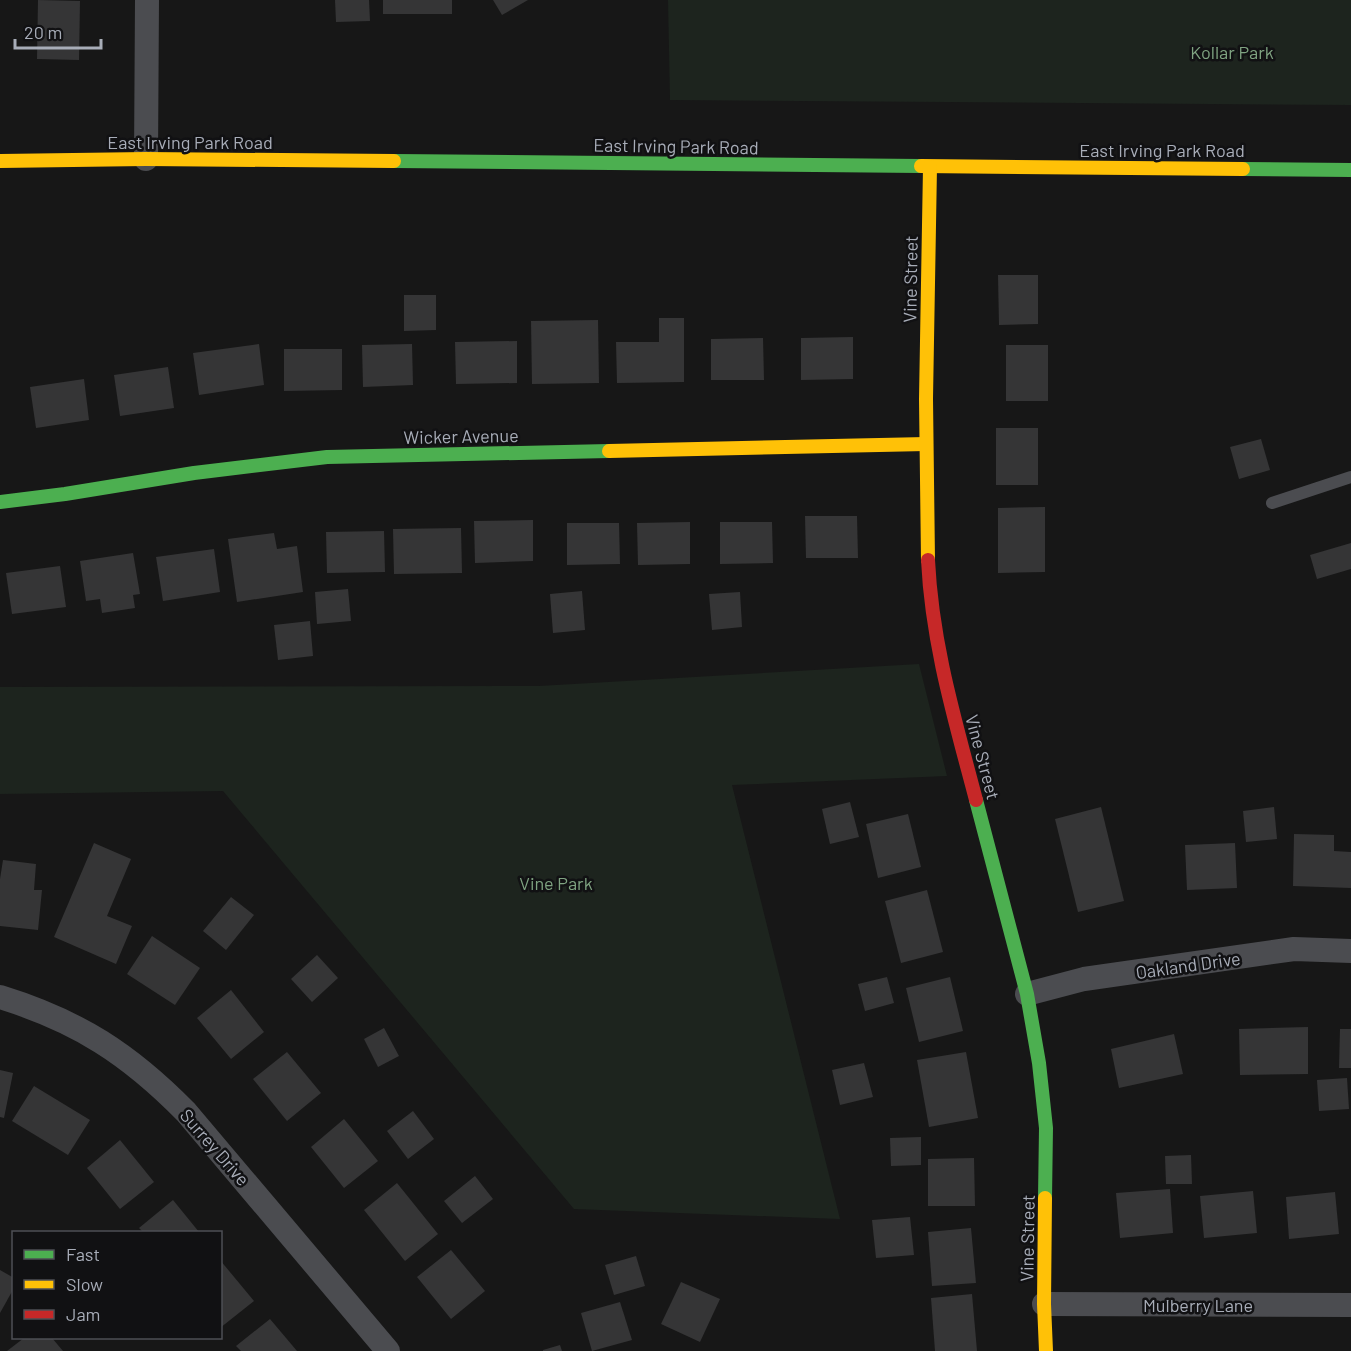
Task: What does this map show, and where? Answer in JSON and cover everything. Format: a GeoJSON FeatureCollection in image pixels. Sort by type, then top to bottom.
{"type":"FeatureCollection","features":[{"type":"Feature","properties":{"kind":"street"},"geometry":{"type":"LineString","coordinates":[[146,159],[147,0]]}},
{"type":"Feature","properties":{"kind":"street","name":"East Irving Park Road"},"geometry":{"type":"LineString","coordinates":[[0,161],[146,159],[1351,170]]}},
{"type":"Feature","properties":{"kind":"street","name":"Vine Street"},"geometry":{"type":"LineString","coordinates":[[930,167],[926,444],[927,576],[935,641],[1026,994],[1039,1063],[1046,1128],[1044,1304],[1046,1351]]}},
{"type":"Feature","properties":{"kind":"street","name":"Wicker Avenue"},"geometry":{"type":"LineString","coordinates":[[0,502],[194,473],[327,457],[926,444]]}},
{"type":"Feature","properties":{"kind":"street","name":"Oakland Drive"},"geometry":{"type":"LineString","coordinates":[[1026,994],[1084,980],[1294,950],[1351,951]]}},
{"type":"Feature","properties":{"kind":"street","name":"Surrey Drive"},"geometry":{"type":"LineString","coordinates":[[0,997],[36,1008],[82,1029],[119,1052],[158,1083],[186,1112],[388,1351]]}},
{"type":"Feature","properties":{"kind":"street","name":"Mulberry Lane"},"geometry":{"type":"LineString","coordinates":[[1044,1304],[1351,1305]]}},
{"type":"Feature","properties":{"kind":"lane"},"geometry":{"type":"LineString","coordinates":[[1272,503],[1351,477]]}},
{"type":"Feature","properties":{"kind":"green space","name":"Kollar Park"},"geometry":{"type":"Polygon","coordinates":[[[668,0],[1351,0],[1351,105],[670,100],[668,0]]]}},
{"type":"Feature","properties":{"kind":"green space","name":"Vine Park"},"geometry":{"type":"Polygon","coordinates":[[[919,664],[947,776],[732,785],[840,1219],[574,1209],[223,791],[0,794],[0,687],[539,686],[919,664]]]}},
{"type":"Feature","properties":{"kind":"building"},"geometry":{"type":"Polygon","coordinates":[[[38,0],[80,1],[79,60],[37,59],[38,0]]]}},
{"type":"Feature","properties":{"kind":"building"},"geometry":{"type":"Polygon","coordinates":[[[335,0],[369,0],[370,21],[336,22],[335,0]]]}},
{"type":"Feature","properties":{"kind":"building"},"geometry":{"type":"Polygon","coordinates":[[[383,0],[452,0],[452,14],[383,14],[383,0]]]}},
{"type":"Feature","properties":{"kind":"building"},"geometry":{"type":"Polygon","coordinates":[[[493,0],[528,0],[502,15],[493,0]]]}},
{"type":"Feature","properties":{"kind":"building"},"geometry":{"type":"Polygon","coordinates":[[[998,275],[1038,275],[1038,324],[999,325],[998,275]]]}},
{"type":"Feature","properties":{"kind":"building"},"geometry":{"type":"Polygon","coordinates":[[[404,295],[436,295],[436,330],[404,331],[404,295]]]}},
{"type":"Feature","properties":{"kind":"building"},"geometry":{"type":"Polygon","coordinates":[[[659,318],[684,318],[684,382],[617,383],[616,342],[659,342],[659,318]]]}},
{"type":"Feature","properties":{"kind":"building"},"geometry":{"type":"Polygon","coordinates":[[[598,320],[599,383],[532,384],[531,321],[598,320]]]}},
{"type":"Feature","properties":{"kind":"building"},"geometry":{"type":"Polygon","coordinates":[[[853,337],[853,379],[801,380],[801,338],[853,337]]]}},
{"type":"Feature","properties":{"kind":"building"},"geometry":{"type":"Polygon","coordinates":[[[763,338],[764,380],[711,380],[711,339],[763,338]]]}},
{"type":"Feature","properties":{"kind":"building"},"geometry":{"type":"Polygon","coordinates":[[[517,341],[517,383],[456,384],[455,342],[517,341]]]}},
{"type":"Feature","properties":{"kind":"building"},"geometry":{"type":"Polygon","coordinates":[[[259,344],[264,385],[199,395],[193,353],[259,344]]]}},
{"type":"Feature","properties":{"kind":"building"},"geometry":{"type":"Polygon","coordinates":[[[412,344],[413,385],[363,387],[362,345],[412,344]]]}},
{"type":"Feature","properties":{"kind":"building"},"geometry":{"type":"Polygon","coordinates":[[[1006,345],[1048,345],[1048,401],[1006,401],[1006,345]]]}},
{"type":"Feature","properties":{"kind":"building"},"geometry":{"type":"Polygon","coordinates":[[[284,349],[342,349],[342,390],[284,391],[284,349]]]}},
{"type":"Feature","properties":{"kind":"building"},"geometry":{"type":"Polygon","coordinates":[[[168,367],[174,408],[120,416],[114,375],[168,367]]]}},
{"type":"Feature","properties":{"kind":"building"},"geometry":{"type":"Polygon","coordinates":[[[84,379],[89,420],[36,428],[30,387],[84,379]]]}},
{"type":"Feature","properties":{"kind":"building"},"geometry":{"type":"Polygon","coordinates":[[[996,428],[1038,428],[1038,485],[996,485],[996,428]]]}},
{"type":"Feature","properties":{"kind":"building"},"geometry":{"type":"Polygon","coordinates":[[[1261,439],[1270,470],[1239,479],[1230,447],[1261,439]]]}},
{"type":"Feature","properties":{"kind":"building"},"geometry":{"type":"Polygon","coordinates":[[[1045,507],[1045,572],[998,573],[998,508],[1045,507]]]}},
{"type":"Feature","properties":{"kind":"building"},"geometry":{"type":"Polygon","coordinates":[[[805,516],[857,516],[858,558],[806,558],[805,516]]]}},
{"type":"Feature","properties":{"kind":"building"},"geometry":{"type":"Polygon","coordinates":[[[533,520],[533,561],[475,563],[474,521],[533,520]]]}},
{"type":"Feature","properties":{"kind":"building"},"geometry":{"type":"Polygon","coordinates":[[[690,522],[690,564],[638,565],[637,523],[690,522]]]}},
{"type":"Feature","properties":{"kind":"building"},"geometry":{"type":"Polygon","coordinates":[[[720,522],[772,522],[773,563],[720,564],[720,522]]]}},
{"type":"Feature","properties":{"kind":"building"},"geometry":{"type":"Polygon","coordinates":[[[567,523],[619,523],[620,564],[567,565],[567,523]]]}},
{"type":"Feature","properties":{"kind":"building"},"geometry":{"type":"Polygon","coordinates":[[[461,528],[462,573],[394,574],[393,529],[461,528]]]}},
{"type":"Feature","properties":{"kind":"building"},"geometry":{"type":"Polygon","coordinates":[[[384,531],[385,572],[327,573],[326,532],[384,531]]]}},
{"type":"Feature","properties":{"kind":"building"},"geometry":{"type":"Polygon","coordinates":[[[274,533],[277,549],[297,546],[303,592],[237,602],[228,539],[274,533]]]}},
{"type":"Feature","properties":{"kind":"building"},"geometry":{"type":"Polygon","coordinates":[[[1351,543],[1351,569],[1317,579],[1310,555],[1351,543]]]}},
{"type":"Feature","properties":{"kind":"building"},"geometry":{"type":"Polygon","coordinates":[[[214,549],[220,592],[163,601],[156,557],[214,549]]]}},
{"type":"Feature","properties":{"kind":"building"},"geometry":{"type":"Polygon","coordinates":[[[133,553],[140,594],[133,595],[135,608],[102,613],[100,599],[86,601],[80,561],[133,553]]]}},
{"type":"Feature","properties":{"kind":"building"},"geometry":{"type":"Polygon","coordinates":[[[60,566],[66,607],[12,614],[6,573],[60,566]]]}},
{"type":"Feature","properties":{"kind":"building"},"geometry":{"type":"Polygon","coordinates":[[[348,589],[351,621],[317,624],[315,592],[348,589]]]}},
{"type":"Feature","properties":{"kind":"building"},"geometry":{"type":"Polygon","coordinates":[[[582,591],[585,630],[553,633],[550,594],[582,591]]]}},
{"type":"Feature","properties":{"kind":"building"},"geometry":{"type":"Polygon","coordinates":[[[740,592],[742,627],[712,630],[709,594],[740,592]]]}},
{"type":"Feature","properties":{"kind":"building"},"geometry":{"type":"Polygon","coordinates":[[[310,621],[313,656],[278,660],[274,625],[310,621]]]}},
{"type":"Feature","properties":{"kind":"building"},"geometry":{"type":"Polygon","coordinates":[[[850,802],[859,837],[830,844],[822,809],[850,802]]]}},
{"type":"Feature","properties":{"kind":"building"},"geometry":{"type":"Polygon","coordinates":[[[1101,807],[1124,901],[1078,912],[1055,819],[1101,807]]]}},
{"type":"Feature","properties":{"kind":"building"},"geometry":{"type":"Polygon","coordinates":[[[1274,807],[1277,839],[1246,842],[1243,811],[1274,807]]]}},
{"type":"Feature","properties":{"kind":"building"},"geometry":{"type":"Polygon","coordinates":[[[908,814],[921,867],[878,878],[866,824],[908,814]]]}},
{"type":"Feature","properties":{"kind":"building"},"geometry":{"type":"Polygon","coordinates":[[[1294,834],[1334,835],[1334,851],[1351,852],[1351,888],[1293,886],[1294,834]]]}},
{"type":"Feature","properties":{"kind":"building"},"geometry":{"type":"Polygon","coordinates":[[[94,843],[131,859],[107,916],[132,926],[116,964],[54,937],[94,843]]]}},
{"type":"Feature","properties":{"kind":"building"},"geometry":{"type":"Polygon","coordinates":[[[1235,843],[1237,888],[1187,890],[1185,845],[1235,843]]]}},
{"type":"Feature","properties":{"kind":"building"},"geometry":{"type":"Polygon","coordinates":[[[3,860],[36,864],[34,890],[42,890],[38,930],[0,926],[0,879],[3,860]]]}},
{"type":"Feature","properties":{"kind":"building"},"geometry":{"type":"Polygon","coordinates":[[[927,890],[943,952],[901,963],[885,901],[927,890]]]}},
{"type":"Feature","properties":{"kind":"building"},"geometry":{"type":"Polygon","coordinates":[[[231,897],[254,915],[226,950],[203,931],[231,897]]]}},
{"type":"Feature","properties":{"kind":"building"},"geometry":{"type":"Polygon","coordinates":[[[152,936],[200,968],[175,1005],[127,974],[152,936]]]}},
{"type":"Feature","properties":{"kind":"building"},"geometry":{"type":"Polygon","coordinates":[[[317,955],[338,978],[312,1002],[291,979],[317,955]]]}},
{"type":"Feature","properties":{"kind":"building"},"geometry":{"type":"Polygon","coordinates":[[[887,977],[894,1003],[865,1011],[858,984],[887,977]]]}},
{"type":"Feature","properties":{"kind":"building"},"geometry":{"type":"Polygon","coordinates":[[[950,977],[963,1031],[919,1042],[906,988],[950,977]]]}},
{"type":"Feature","properties":{"kind":"building"},"geometry":{"type":"Polygon","coordinates":[[[231,990],[264,1032],[231,1059],[197,1018],[231,990]]]}},
{"type":"Feature","properties":{"kind":"building"},"geometry":{"type":"Polygon","coordinates":[[[1308,1027],[1308,1074],[1240,1075],[1239,1029],[1308,1027]]]}},
{"type":"Feature","properties":{"kind":"building"},"geometry":{"type":"Polygon","coordinates":[[[384,1028],[399,1056],[378,1067],[364,1039],[384,1028]]]}},
{"type":"Feature","properties":{"kind":"building"},"geometry":{"type":"Polygon","coordinates":[[[1340,1029],[1351,1029],[1351,1068],[1339,1068],[1340,1029]]]}},
{"type":"Feature","properties":{"kind":"building"},"geometry":{"type":"Polygon","coordinates":[[[1174,1034],[1183,1074],[1119,1088],[1111,1049],[1174,1034]]]}},
{"type":"Feature","properties":{"kind":"building"},"geometry":{"type":"Polygon","coordinates":[[[287,1052],[321,1093],[287,1121],[253,1079],[287,1052]]]}},
{"type":"Feature","properties":{"kind":"building"},"geometry":{"type":"Polygon","coordinates":[[[966,1052],[978,1118],[929,1127],[917,1060],[966,1052]]]}},
{"type":"Feature","properties":{"kind":"building"},"geometry":{"type":"Polygon","coordinates":[[[864,1063],[873,1097],[840,1105],[832,1070],[864,1063]]]}},
{"type":"Feature","properties":{"kind":"building"},"geometry":{"type":"Polygon","coordinates":[[[0,1070],[13,1073],[4,1118],[0,1117],[0,1070]]]}},
{"type":"Feature","properties":{"kind":"building"},"geometry":{"type":"Polygon","coordinates":[[[1347,1078],[1349,1109],[1319,1111],[1317,1080],[1347,1078]]]}},
{"type":"Feature","properties":{"kind":"building"},"geometry":{"type":"Polygon","coordinates":[[[34,1086],[90,1120],[68,1155],[12,1121],[34,1086]]]}},
{"type":"Feature","properties":{"kind":"building"},"geometry":{"type":"Polygon","coordinates":[[[413,1111],[434,1139],[408,1159],[387,1131],[413,1111]]]}},
{"type":"Feature","properties":{"kind":"building"},"geometry":{"type":"Polygon","coordinates":[[[344,1119],[378,1161],[344,1188],[311,1147],[344,1119]]]}},
{"type":"Feature","properties":{"kind":"building"},"geometry":{"type":"Polygon","coordinates":[[[921,1137],[921,1165],[891,1166],[890,1138],[921,1137]]]}},
{"type":"Feature","properties":{"kind":"building"},"geometry":{"type":"Polygon","coordinates":[[[120,1140],[154,1182],[120,1209],[87,1168],[120,1140]]]}},
{"type":"Feature","properties":{"kind":"building"},"geometry":{"type":"Polygon","coordinates":[[[1191,1155],[1192,1184],[1166,1184],[1165,1156],[1191,1155]]]}},
{"type":"Feature","properties":{"kind":"building"},"geometry":{"type":"Polygon","coordinates":[[[974,1158],[975,1206],[928,1206],[928,1159],[974,1158]]]}},
{"type":"Feature","properties":{"kind":"building"},"geometry":{"type":"Polygon","coordinates":[[[475,1176],[493,1199],[462,1223],[444,1201],[475,1176]]]}},
{"type":"Feature","properties":{"kind":"building"},"geometry":{"type":"Polygon","coordinates":[[[397,1183],[438,1234],[405,1261],[364,1210],[397,1183]]]}},
{"type":"Feature","properties":{"kind":"building"},"geometry":{"type":"Polygon","coordinates":[[[1170,1189],[1173,1233],[1120,1238],[1116,1193],[1170,1189]]]}},
{"type":"Feature","properties":{"kind":"building"},"geometry":{"type":"Polygon","coordinates":[[[1253,1191],[1257,1233],[1204,1238],[1200,1196],[1253,1191]]]}},
{"type":"Feature","properties":{"kind":"building"},"geometry":{"type":"Polygon","coordinates":[[[1335,1192],[1339,1234],[1289,1239],[1286,1197],[1335,1192]]]}},
{"type":"Feature","properties":{"kind":"building"},"geometry":{"type":"Polygon","coordinates":[[[173,1200],[198,1231],[142,1231],[139,1228],[173,1200]]]}},
{"type":"Feature","properties":{"kind":"building"},"geometry":{"type":"Polygon","coordinates":[[[910,1217],[914,1255],[876,1258],[872,1220],[910,1217]]]}},
{"type":"Feature","properties":{"kind":"building"},"geometry":{"type":"Polygon","coordinates":[[[971,1228],[976,1283],[932,1286],[928,1232],[971,1228]]]}},
{"type":"Feature","properties":{"kind":"building"},"geometry":{"type":"Polygon","coordinates":[[[451,1250],[485,1291],[451,1319],[417,1277],[451,1250]]]}},
{"type":"Feature","properties":{"kind":"building"},"geometry":{"type":"Polygon","coordinates":[[[636,1256],[645,1286],[614,1295],[605,1265],[636,1256]]]}},
{"type":"Feature","properties":{"kind":"building"},"geometry":{"type":"Polygon","coordinates":[[[222,1262],[254,1301],[222,1326],[222,1262]]]}},
{"type":"Feature","properties":{"kind":"building"},"geometry":{"type":"Polygon","coordinates":[[[0,1270],[12,1277],[12,1292],[0,1313],[0,1270]]]}},
{"type":"Feature","properties":{"kind":"building"},"geometry":{"type":"Polygon","coordinates":[[[681,1282],[720,1299],[700,1342],[661,1324],[681,1282]]]}},
{"type":"Feature","properties":{"kind":"building"},"geometry":{"type":"Polygon","coordinates":[[[972,1294],[977,1351],[935,1351],[931,1298],[972,1294]]]}},
{"type":"Feature","properties":{"kind":"building"},"geometry":{"type":"Polygon","coordinates":[[[620,1302],[632,1340],[592,1351],[581,1313],[620,1302]]]}},
{"type":"Feature","properties":{"kind":"building"},"geometry":{"type":"Polygon","coordinates":[[[270,1319],[297,1351],[241,1351],[236,1346],[270,1319]]]}},
{"type":"Feature","properties":{"kind":"building"},"geometry":{"type":"Polygon","coordinates":[[[23,1339],[53,1339],[63,1351],[7,1351],[23,1339]]]}},
{"type":"Feature","properties":{"kind":"building"},"geometry":{"type":"Polygon","coordinates":[[[560,1345],[562,1351],[543,1351],[543,1350],[560,1345]]]}},
{"type":"Feature","properties":{"kind":"traffic: fast"},"geometry":{"type":"LineString","coordinates":[[394,161],[921,166]]}},
{"type":"Feature","properties":{"kind":"traffic: fast"},"geometry":{"type":"LineString","coordinates":[[1243,169],[1351,170]]}},
{"type":"Feature","properties":{"kind":"traffic: fast"},"geometry":{"type":"LineString","coordinates":[[0,502],[194,473],[327,457],[609,451]]}},
{"type":"Feature","properties":{"kind":"traffic: fast"},"geometry":{"type":"LineString","coordinates":[[976,800],[1027,994],[1039,1063],[1046,1128],[1045,1198]]}},
{"type":"Feature","properties":{"kind":"traffic: slow"},"geometry":{"type":"LineString","coordinates":[[0,161],[146,159],[394,161]]}},
{"type":"Feature","properties":{"kind":"traffic: slow"},"geometry":{"type":"LineString","coordinates":[[921,166],[1243,169]]}},
{"type":"Feature","properties":{"kind":"traffic: slow"},"geometry":{"type":"LineString","coordinates":[[928,560],[926,399],[930,167]]}},
{"type":"Feature","properties":{"kind":"traffic: slow"},"geometry":{"type":"LineString","coordinates":[[609,451],[926,444]]}},
{"type":"Feature","properties":{"kind":"traffic: slow"},"geometry":{"type":"LineString","coordinates":[[1045,1198],[1046,1351]]}},
{"type":"Feature","properties":{"kind":"traffic: jam"},"geometry":{"type":"LineString","coordinates":[[928,560],[939,652],[976,800]]}}]}
